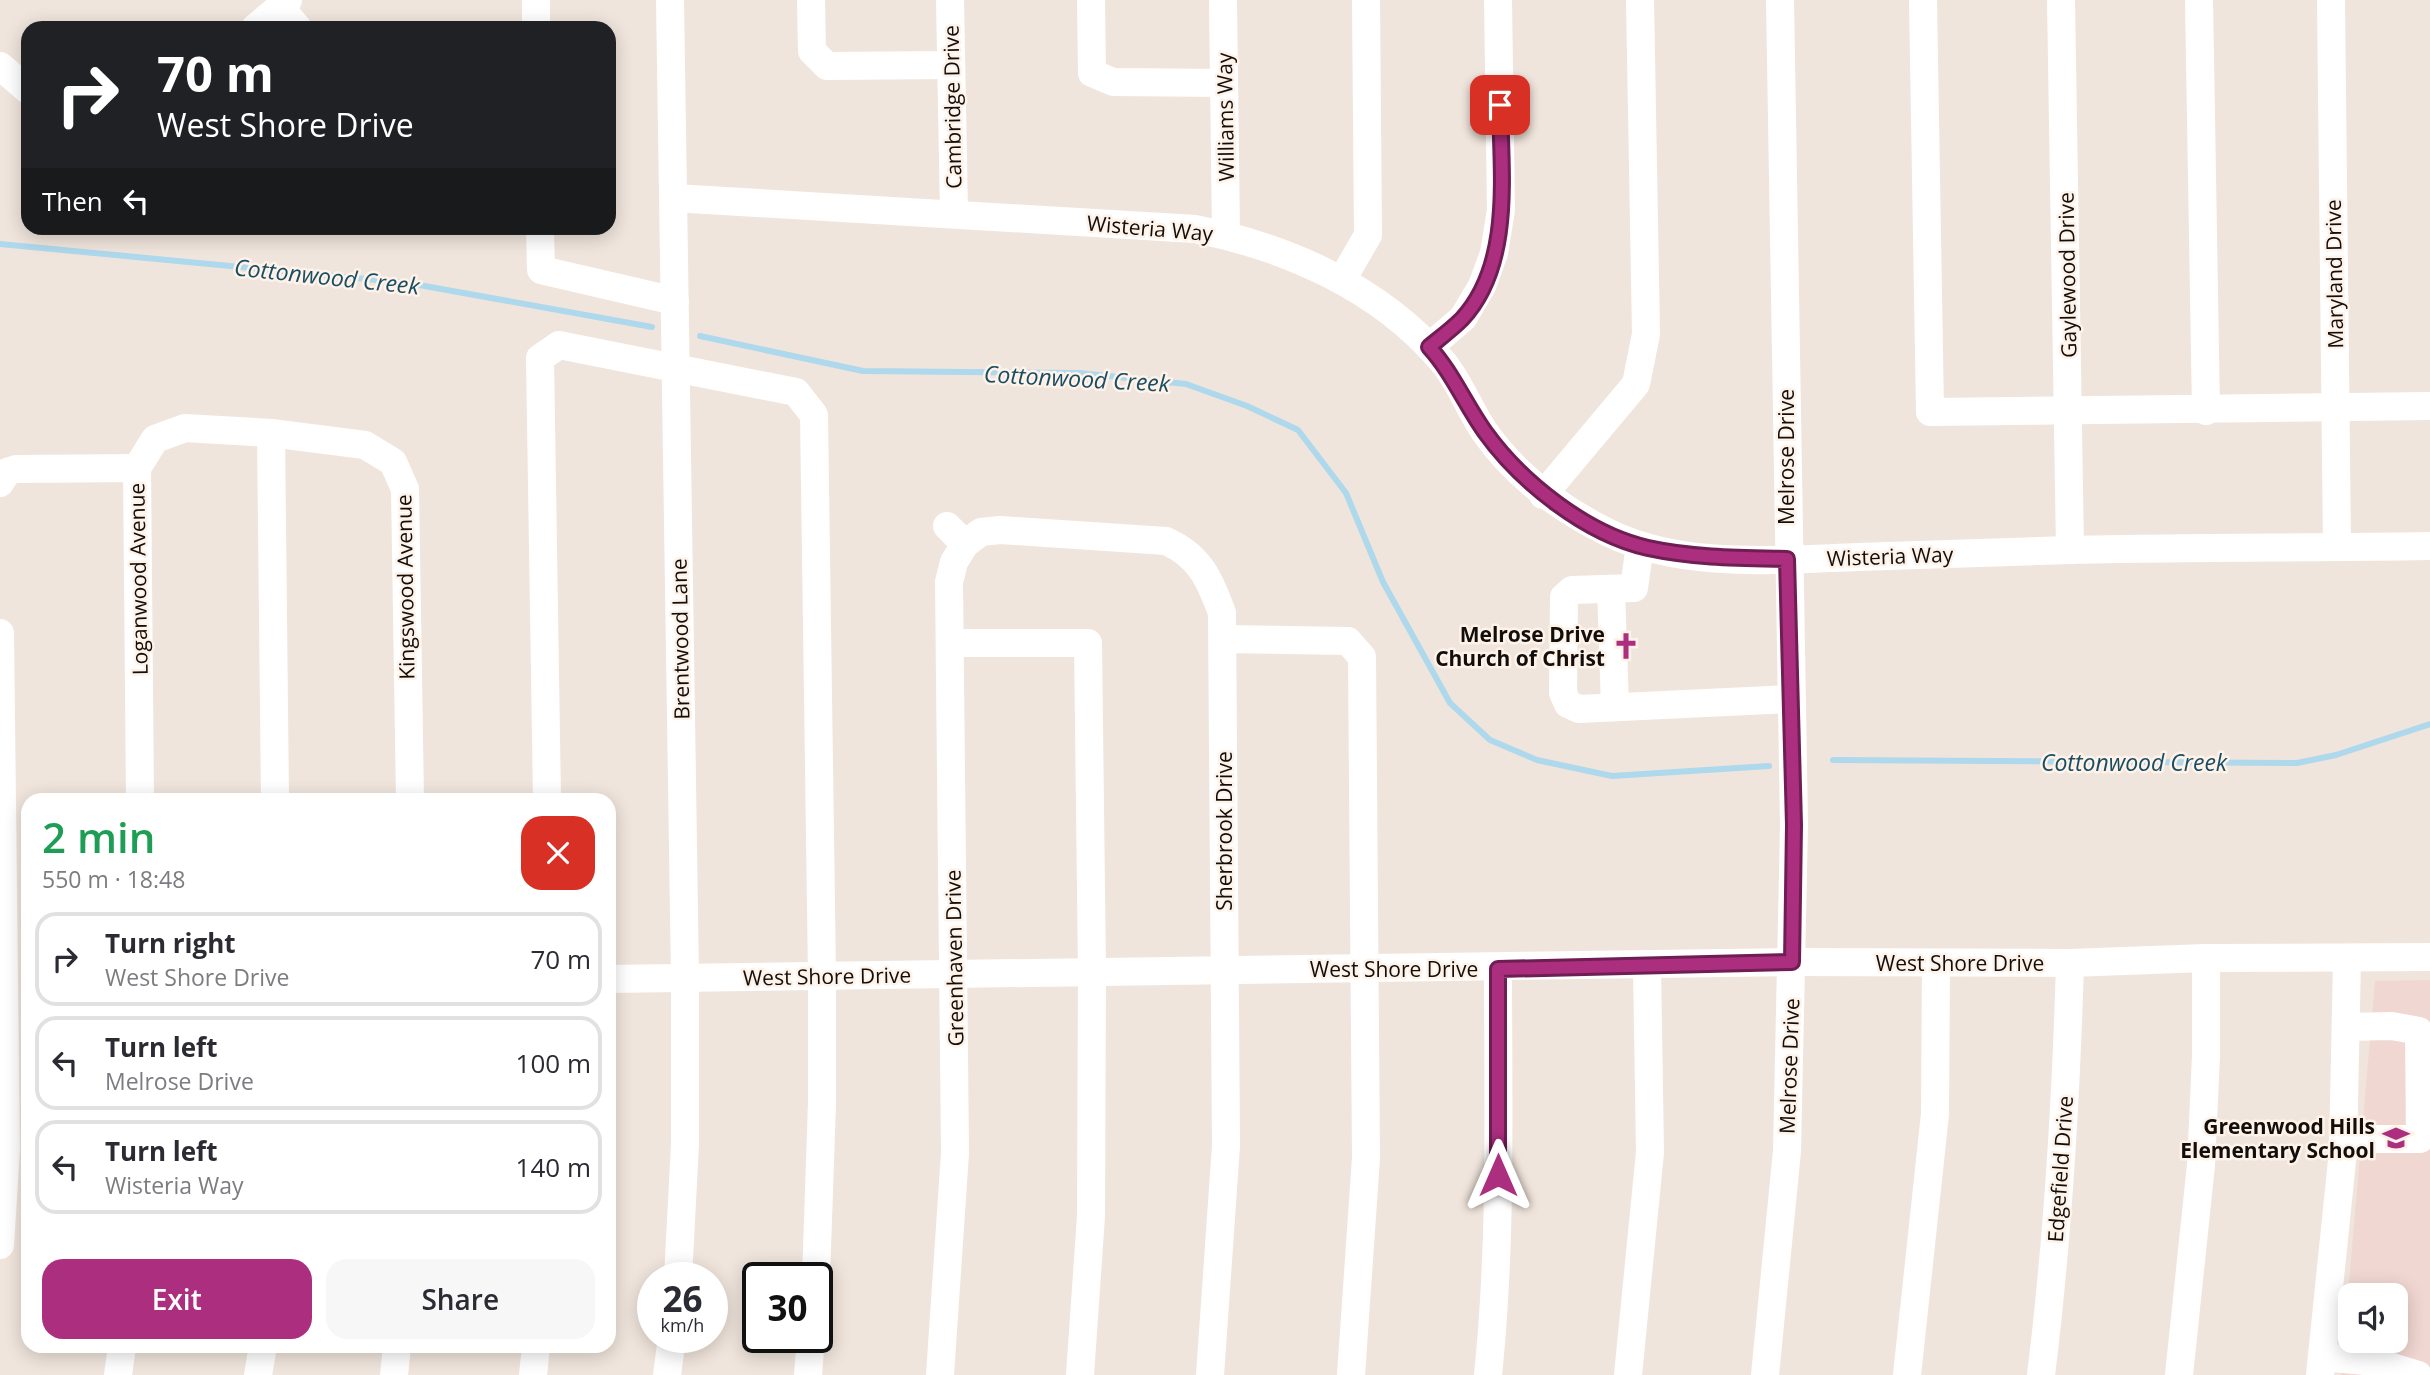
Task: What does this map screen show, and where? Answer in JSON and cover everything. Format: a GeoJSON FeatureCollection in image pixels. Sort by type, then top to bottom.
{"type":"FeatureCollection","features":[{"type":"Feature","properties":{"kind":"street"},"geometry":{"type":"LineString","coordinates":[[536,0],[536,21]]}},
{"type":"Feature","properties":{"kind":"street","name":"Brentwood Lane"},"geometry":{"type":"LineString","coordinates":[[670,0],[685,978],[685,1144],[679,1262]]}},
{"type":"Feature","properties":{"kind":"street"},"geometry":{"type":"LineString","coordinates":[[811,0],[812,51],[827,66],[951,65]]}},
{"type":"Feature","properties":{"kind":"street","name":"Cambridge Drive"},"geometry":{"type":"LineString","coordinates":[[950,0],[954,213]]}},
{"type":"Feature","properties":{"kind":"street"},"geometry":{"type":"LineString","coordinates":[[1091,0],[1092,73],[1113,82],[1224,83]]}},
{"type":"Feature","properties":{"kind":"street","name":"Williams Way"},"geometry":{"type":"LineString","coordinates":[[1223,0],[1226,235]]}},
{"type":"Feature","properties":{"kind":"street"},"geometry":{"type":"LineString","coordinates":[[1342,280],[1368,234],[1366,0]]}},
{"type":"Feature","properties":{"kind":"street"},"geometry":{"type":"LineString","coordinates":[[1429,347],[1463,318],[1482,286],[1494,253],[1501,210],[1498,0]]}},
{"type":"Feature","properties":{"kind":"street"},"geometry":{"type":"LineString","coordinates":[[1543,495],[1636,384],[1646,334],[1640,0]]}},
{"type":"Feature","properties":{"kind":"street","name":"Melrose Drive"},"geometry":{"type":"LineString","coordinates":[[1765,1375],[1787,1150],[1794,825],[1787,559],[1780,0]]}},
{"type":"Feature","properties":{"kind":"street"},"geometry":{"type":"LineString","coordinates":[[1923,0],[1930,412],[2068,413],[2430,406]]}},
{"type":"Feature","properties":{"kind":"street","name":"Gaylewood Drive"},"geometry":{"type":"LineString","coordinates":[[2060,0],[2070,550]]}},
{"type":"Feature","properties":{"kind":"street"},"geometry":{"type":"LineString","coordinates":[[2199,0],[2206,411]]}},
{"type":"Feature","properties":{"kind":"street","name":"Maryland Drive"},"geometry":{"type":"LineString","coordinates":[[2331,0],[2337,547]]}},
{"type":"Feature","properties":{"kind":"street"},"geometry":{"type":"LineString","coordinates":[[270,21],[289,12]]}},
{"type":"Feature","properties":{"kind":"street"},"geometry":{"type":"LineString","coordinates":[[0,66],[21,84]]}},
{"type":"Feature","properties":{"kind":"street","name":"Wisteria Way"},"geometry":{"type":"LineString","coordinates":[[674,198],[1195,229],[1288,253],[1342,280],[1429,347],[1445,365],[1484,431],[1512,465],[1543,495],[1610,534],[1640,545],[1710,557],[1787,559],[2070,550],[2430,546]]}},
{"type":"Feature","properties":{"kind":"street"},"geometry":{"type":"LineString","coordinates":[[540,235],[541,270],[676,301]]}},
{"type":"Feature","properties":{"kind":"street"},"geometry":{"type":"LineString","coordinates":[[547,793],[540,358],[559,345],[676,366],[796,392],[814,415],[822,976],[822,1117],[817,1262]]}},
{"type":"Feature","properties":{"kind":"street","name":"Loganwood Avenue"},"geometry":{"type":"LineString","coordinates":[[140,793],[136,468],[155,439],[185,428],[271,433]]}},
{"type":"Feature","properties":{"kind":"street"},"geometry":{"type":"LineString","coordinates":[[271,433],[275,793]]}},
{"type":"Feature","properties":{"kind":"street","name":"Kingswood Avenue"},"geometry":{"type":"LineString","coordinates":[[271,433],[365,445],[393,462],[405,489],[410,793]]}},
{"type":"Feature","properties":{"kind":"street"},"geometry":{"type":"LineString","coordinates":[[0,483],[7,472],[16,469],[136,468]]}},
{"type":"Feature","properties":{"kind":"street","name":"Sherbrook Drive"},"geometry":{"type":"LineString","coordinates":[[956,535],[1000,530],[1166,541],[1181,548],[1197,561],[1209,577],[1222,613],[1226,1146],[1210,1375]]}},
{"type":"Feature","properties":{"kind":"street","name":"Greenhaven Drive"},"geometry":{"type":"LineString","coordinates":[[940,1375],[955,1153],[949,582],[956,535]]}},
{"type":"Feature","properties":{"kind":"street"},"geometry":{"type":"LineString","coordinates":[[1640,545],[1634,588],[1572,590],[1564,597],[1563,692],[1573,708],[1790,699]]}},
{"type":"Feature","properties":{"kind":"street"},"geometry":{"type":"LineString","coordinates":[[1611,589],[1615,707]]}},
{"type":"Feature","properties":{"kind":"street"},"geometry":{"type":"LineString","coordinates":[[0,633],[11,986],[0,1245]]}},
{"type":"Feature","properties":{"kind":"street"},"geometry":{"type":"LineString","coordinates":[[1224,639],[1348,641],[1362,657],[1366,1158],[1351,1375]]}},
{"type":"Feature","properties":{"kind":"street"},"geometry":{"type":"LineString","coordinates":[[950,643],[1088,643],[1092,972],[1091,1216],[1080,1375]]}},
{"type":"Feature","properties":{"kind":"street","name":"West Shore Drive"},"geometry":{"type":"LineString","coordinates":[[616,979],[1498,969],[1792,962],[2070,963],[2206,958],[2430,957]]}},
{"type":"Feature","properties":{"kind":"street"},"geometry":{"type":"LineString","coordinates":[[2179,1375],[2201,1165],[2206,958]]}},
{"type":"Feature","properties":{"kind":"street"},"geometry":{"type":"LineString","coordinates":[[2347,959],[2343,1139],[2321,1366],[2375,1362],[2418,1375]]}},
{"type":"Feature","properties":{"kind":"street"},"geometry":{"type":"LineString","coordinates":[[1907,1375],[1935,1114],[1936,963]]}},
{"type":"Feature","properties":{"kind":"street","name":"Edgefield Drive"},"geometry":{"type":"LineString","coordinates":[[2041,1375],[2051,1296],[2067,1090],[2070,963]]}},
{"type":"Feature","properties":{"kind":"street"},"geometry":{"type":"LineString","coordinates":[[1628,1375],[1650,1152],[1647,966]]}},
{"type":"Feature","properties":{"kind":"street"},"geometry":{"type":"LineString","coordinates":[[1488,1375],[1493,1325],[1498,1175],[1498,969]]}},
{"type":"Feature","properties":{"kind":"street"},"geometry":{"type":"LineString","coordinates":[[2343,1139],[2420,1139],[2419,1031],[2392,1026],[2346,1027]]}},
{"type":"Feature","properties":{"kind":"street"},"geometry":{"type":"LineString","coordinates":[[118,1375],[121,1353]]}},
{"type":"Feature","properties":{"kind":"street"},"geometry":{"type":"LineString","coordinates":[[258,1375],[262,1353]]}},
{"type":"Feature","properties":{"kind":"street"},"geometry":{"type":"LineString","coordinates":[[394,1375],[396,1353]]}},
{"type":"Feature","properties":{"kind":"street"},"geometry":{"type":"LineString","coordinates":[[533,1375],[535,1353]]}},
{"type":"Feature","properties":{"kind":"street"},"geometry":{"type":"LineString","coordinates":[[667,1375],[670,1353]]}},
{"type":"Feature","properties":{"kind":"street"},"geometry":{"type":"LineString","coordinates":[[808,1375],[810,1353]]}},
{"type":"Feature","properties":{"kind":"shaded area","name":"Greenwood Hills Elementary School"},"geometry":{"type":"Polygon","coordinates":[[[2430,980],[2430,1375],[2341,1375],[2343,1353],[2408,1353],[2408,1283],[2349,1283],[2375,981],[2430,980]]]}},
{"type":"Feature","properties":{"kind":"waterway","name":"Cottonwood Creek"},"geometry":{"type":"LineString","coordinates":[[0,244],[408,283],[652,327]]}},
{"type":"Feature","properties":{"kind":"waterway","name":"Cottonwood Creek"},"geometry":{"type":"LineString","coordinates":[[700,336],[863,371],[1079,373],[1186,384],[1247,406],[1298,430],[1346,493],[1383,582],[1450,703],[1490,740],[1537,760],[1612,776],[1769,766]]}},
{"type":"Feature","properties":{"kind":"waterway","name":"Cottonwood Creek"},"geometry":{"type":"LineString","coordinates":[[1833,760],[2297,763],[2336,755],[2430,724]]}},
{"type":"Feature","properties":{"kind":"place","name":"Melrose Drive Church of Christ"},"geometry":{"type":"Point","coordinates":[1626,646]}},
{"type":"Feature","properties":{"kind":"place","name":"Greenwood Hills Elementary School"},"geometry":{"type":"Point","coordinates":[2396,1138]}},
{"type":"Feature","properties":{"kind":"route"},"geometry":{"type":"LineString","coordinates":[[1498,1175],[1498,969],[1792,962],[1794,825],[1787,559],[1710,557],[1647,547],[1610,534],[1543,495],[1512,465],[1484,431],[1445,365],[1429,347],[1463,318],[1482,286],[1494,253],[1501,210],[1500,105]]}}]}
